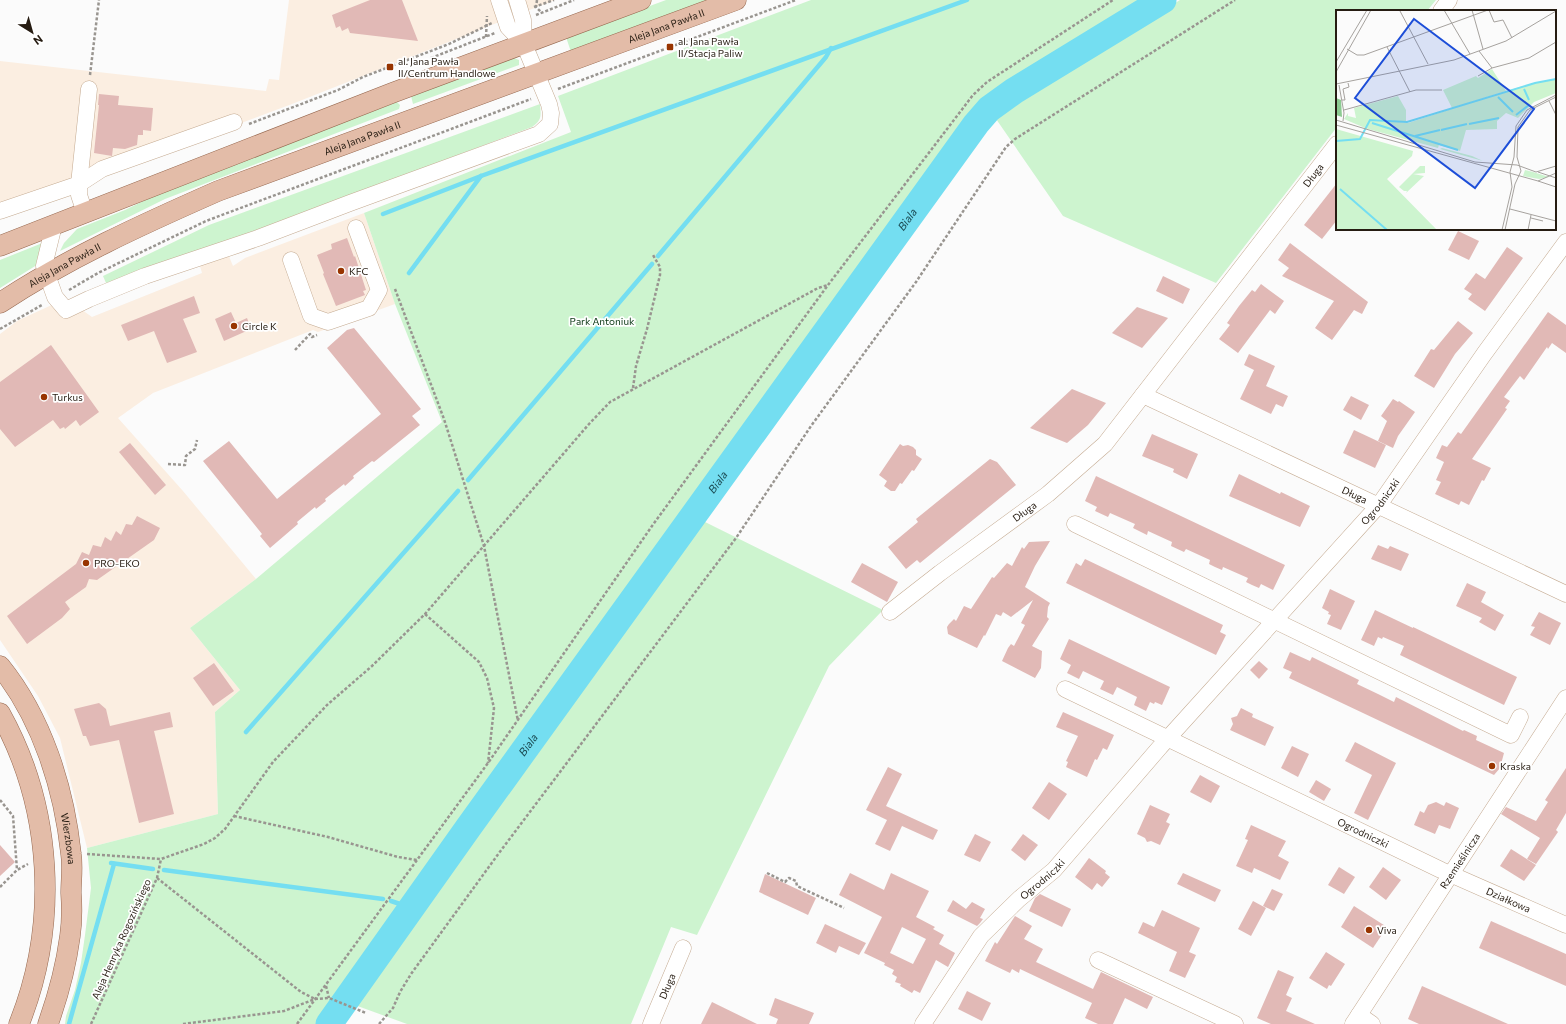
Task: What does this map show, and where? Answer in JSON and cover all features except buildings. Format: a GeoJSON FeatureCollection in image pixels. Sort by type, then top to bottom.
{"type":"FeatureCollection","features":[{"type":"Feature","properties":{"kind":"main road"},"geometry":{"type":"LineString","coordinates":[[0,246],[392,93],[641,0]]}},
{"type":"Feature","properties":{"kind":"main road","name":"Aleja Jana Pawła II"},"geometry":{"type":"LineString","coordinates":[[0,302],[46,274],[162,215],[218,191],[736,0]]}},
{"type":"Feature","properties":{"kind":"main road"},"geometry":{"type":"LineString","coordinates":[[392,93],[398,95],[406,102],[408,113],[403,123]]}},
{"type":"Feature","properties":{"kind":"main road","name":"Wierzbowa"},"geometry":{"type":"LineString","coordinates":[[0,666],[8,676],[30,713],[46,748],[54,771],[66,820],[72,855],[72,906],[70,935],[64,973],[48,1024]]}},
{"type":"Feature","properties":{"kind":"main road"},"geometry":{"type":"LineString","coordinates":[[0,714],[10,732],[26,774],[36,810],[42,840],[45,920],[40,955],[31,991],[19,1024]]}},
{"type":"Feature","properties":{"kind":"main road"},"geometry":{"type":"LineString","coordinates":[[45,902],[50,914],[56,917],[62,917],[68,913],[72,906]]}},
{"type":"Feature","properties":{"kind":"street"},"geometry":{"type":"LineString","coordinates":[[54,225],[44,266],[55,297],[66,310],[89,298],[145,276],[258,238],[540,134],[550,124],[552,113],[524,44],[508,27],[504,19],[499,0]]}},
{"type":"Feature","properties":{"kind":"street"},"geometry":{"type":"LineString","coordinates":[[1441,10],[1449,0]]}},
{"type":"Feature","properties":{"kind":"street"},"geometry":{"type":"LineString","coordinates":[[519,6],[524,20],[524,44]]}},
{"type":"Feature","properties":{"kind":"street"},"geometry":{"type":"LineString","coordinates":[[85,213],[80,195],[79,184],[88,89]]}},
{"type":"Feature","properties":{"kind":"street"},"geometry":{"type":"LineString","coordinates":[[0,211],[79,184],[102,169],[238,124]]}},
{"type":"Feature","properties":{"kind":"street","name":"Długa"},"geometry":{"type":"LineString","coordinates":[[890,612],[940,572],[1048,494],[1075,472],[1105,444],[1336,145]]}},
{"type":"Feature","properties":{"kind":"street"},"geometry":{"type":"LineString","coordinates":[[291,260],[311,316],[328,322],[369,308],[379,290],[356,228]]}},
{"type":"Feature","properties":{"kind":"street","name":"Ogrodniczki"},"geometry":{"type":"LineString","coordinates":[[923,1024],[981,936],[1019,900],[1054,870],[1168,739],[1379,505],[1484,354],[1566,242]]}},
{"type":"Feature","properties":{"kind":"street","name":"Długa"},"geometry":{"type":"LineString","coordinates":[[1143,395],[1566,594]]}},
{"type":"Feature","properties":{"kind":"street"},"geometry":{"type":"LineString","coordinates":[[1075,524],[1511,735],[1520,717]]}},
{"type":"Feature","properties":{"kind":"street"},"geometry":{"type":"LineString","coordinates":[[1065,689],[1168,739]]}},
{"type":"Feature","properties":{"kind":"street","name":"Rzemieślnicza"},"geometry":{"type":"LineString","coordinates":[[1362,1021],[1450,874],[1503,796],[1566,698]]}},
{"type":"Feature","properties":{"kind":"street","name":"Ogrodniczki"},"geometry":{"type":"LineString","coordinates":[[1168,739],[1450,874]]}},
{"type":"Feature","properties":{"kind":"street","name":"Działkowa"},"geometry":{"type":"LineString","coordinates":[[1450,874],[1566,925]]}},
{"type":"Feature","properties":{"kind":"street","name":"Długa"},"geometry":{"type":"LineString","coordinates":[[651,1024],[683,948]]}},
{"type":"Feature","properties":{"kind":"street"},"geometry":{"type":"LineString","coordinates":[[1098,960],[1235,1024]]}},
{"type":"Feature","properties":{"kind":"path"},"geometry":{"type":"LineString","coordinates":[[88,89],[99,0]]}},
{"type":"Feature","properties":{"kind":"path"},"geometry":{"type":"LineString","coordinates":[[536,7],[537,0]]}},
{"type":"Feature","properties":{"kind":"path"},"geometry":{"type":"LineString","coordinates":[[519,6],[536,7],[554,0]]}},
{"type":"Feature","properties":{"kind":"path"},"geometry":{"type":"LineString","coordinates":[[536,7],[542,13],[574,0]]}},
{"type":"Feature","properties":{"kind":"path"},"geometry":{"type":"LineString","coordinates":[[0,329],[98,273],[206,221],[796,0]]}},
{"type":"Feature","properties":{"kind":"path"},"geometry":{"type":"LineString","coordinates":[[297,1024],[488,764],[652,526],[828,285],[976,92],[987,82],[1113,0]]}},
{"type":"Feature","properties":{"kind":"path"},"geometry":{"type":"LineString","coordinates":[[380,1024],[393,1008],[400,992],[411,974],[499,853],[736,538],[811,426],[916,282],[1006,147],[1015,139],[1235,0]]}},
{"type":"Feature","properties":{"kind":"path"},"geometry":{"type":"LineString","coordinates":[[486,37],[488,25],[487,13]]}},
{"type":"Feature","properties":{"kind":"path"},"geometry":{"type":"LineString","coordinates":[[238,124],[338,90],[363,77],[449,44],[504,19]]}},
{"type":"Feature","properties":{"kind":"path"},"geometry":{"type":"LineString","coordinates":[[632,389],[636,366],[647,329],[660,275],[660,267],[653,255]]}},
{"type":"Feature","properties":{"kind":"path"},"geometry":{"type":"LineString","coordinates":[[393,285],[444,419],[484,546],[518,721]]}},
{"type":"Feature","properties":{"kind":"path"},"geometry":{"type":"LineString","coordinates":[[82,854],[161,859],[193,848],[215,838],[226,829],[273,762],[327,705],[372,666],[425,614],[600,411],[610,402],[632,389],[818,288],[828,285]]}},
{"type":"Feature","properties":{"kind":"path"},"geometry":{"type":"LineString","coordinates":[[295,350],[310,334],[312,337],[318,335]]}},
{"type":"Feature","properties":{"kind":"path"},"geometry":{"type":"LineString","coordinates":[[168,464],[185,465],[186,456],[195,449],[197,440]]}},
{"type":"Feature","properties":{"kind":"path"},"geometry":{"type":"LineString","coordinates":[[425,614],[479,662],[487,678],[494,708],[488,764]]}},
{"type":"Feature","properties":{"kind":"path"},"geometry":{"type":"LineString","coordinates":[[0,800],[13,816],[17,870]]}},
{"type":"Feature","properties":{"kind":"path"},"geometry":{"type":"LineString","coordinates":[[234,816],[328,837],[398,857],[417,860]]}},
{"type":"Feature","properties":{"kind":"path"},"geometry":{"type":"LineString","coordinates":[[28,858],[30,868]]}},
{"type":"Feature","properties":{"kind":"path","name":"Aleja Henryka Rogozińskiego"},"geometry":{"type":"LineString","coordinates":[[91,1024],[157,878],[161,859]]}},
{"type":"Feature","properties":{"kind":"path"},"geometry":{"type":"LineString","coordinates":[[0,887],[17,870],[28,864]]}},
{"type":"Feature","properties":{"kind":"path"},"geometry":{"type":"LineString","coordinates":[[767,873],[785,882],[790,878],[796,881],[797,886],[844,908]]}},
{"type":"Feature","properties":{"kind":"path"},"geometry":{"type":"LineString","coordinates":[[157,878],[301,992],[315,999]]}},
{"type":"Feature","properties":{"kind":"path"},"geometry":{"type":"LineString","coordinates":[[326,986],[329,998]]}},
{"type":"Feature","properties":{"kind":"path"},"geometry":{"type":"LineString","coordinates":[[183,1024],[284,1010],[315,999],[329,998],[366,1013]]}},
{"type":"Feature","properties":{"kind":"shaded area"},"geometry":{"type":"Polygon","coordinates":[[[289,0],[555,0],[292,104],[0,214],[0,61],[266,91],[269,79],[279,80],[289,0]]]}},
{"type":"Feature","properties":{"kind":"shaded area"},"geometry":{"type":"Polygon","coordinates":[[[364,213],[395,304],[318,332],[313,330],[153,393],[118,418],[183,491],[256,579],[190,628],[240,690],[215,712],[218,814],[87,848],[60,738],[38,696],[0,640],[0,334],[17,321],[56,303],[71,302],[92,317],[202,273],[200,266],[228,254],[233,266],[245,258],[364,213]]]}},
{"type":"Feature","properties":{"kind":"green space"},"geometry":{"type":"Polygon","coordinates":[[[666,0],[712,0],[571,52],[566,37],[666,0]]]}},
{"type":"Feature","properties":{"kind":"green space","name":"Park Antoniuk"},"geometry":{"type":"Polygon","coordinates":[[[811,0],[1159,0],[1012,88],[993,101],[973,121],[468,827],[329,1024],[65,1024],[81,963],[91,888],[87,848],[218,814],[215,712],[240,690],[190,628],[256,579],[442,422],[395,304],[364,213],[571,132],[558,96],[811,0]]]}},
{"type":"Feature","properties":{"kind":"green space"},"geometry":{"type":"Polygon","coordinates":[[[1180,0],[1436,0],[1428,10],[1336,10],[1336,128],[1216,283],[1063,216],[994,116],[1180,0]]]}},
{"type":"Feature","properties":{"kind":"green space"},"geometry":{"type":"Polygon","coordinates":[[[514,58],[519,60],[519,65],[413,104],[411,96],[514,58]]]}},
{"type":"Feature","properties":{"kind":"green space"},"geometry":{"type":"Polygon","coordinates":[[[397,102],[400,105],[399,109],[165,199],[60,251],[64,243],[77,229],[125,210],[170,188],[397,102]]]}},
{"type":"Feature","properties":{"kind":"green space"},"geometry":{"type":"Polygon","coordinates":[[[540,104],[541,112],[539,120],[532,127],[294,217],[106,283],[103,276],[209,225],[540,104]]]}},
{"type":"Feature","properties":{"kind":"green space"},"geometry":{"type":"Polygon","coordinates":[[[45,242],[40,263],[0,288],[0,260],[45,242]]]}},
{"type":"Feature","properties":{"kind":"green space"},"geometry":{"type":"Polygon","coordinates":[[[699,519],[883,610],[829,666],[697,935],[671,927],[631,1024],[407,1024],[352,1004],[699,519]]]}},
{"type":"Feature","properties":{"kind":"waterway"},"geometry":{"type":"LineString","coordinates":[[383,214],[481,176],[967,0]]}},
{"type":"Feature","properties":{"kind":"waterway","name":"Biala"},"geometry":{"type":"LineString","coordinates":[[329,1024],[468,828],[976,124],[989,109],[1014,91],[1163,0]]}},
{"type":"Feature","properties":{"kind":"waterway"},"geometry":{"type":"LineString","coordinates":[[658,256],[826,57],[831,48]]}},
{"type":"Feature","properties":{"kind":"waterway"},"geometry":{"type":"LineString","coordinates":[[409,273],[481,176]]}},
{"type":"Feature","properties":{"kind":"waterway"},"geometry":{"type":"LineString","coordinates":[[468,480],[652,264]]}},
{"type":"Feature","properties":{"kind":"waterway"},"geometry":{"type":"LineString","coordinates":[[246,732],[458,491]]}},
{"type":"Feature","properties":{"kind":"waterway"},"geometry":{"type":"LineString","coordinates":[[111,863],[153,869]]}},
{"type":"Feature","properties":{"kind":"waterway"},"geometry":{"type":"LineString","coordinates":[[69,1024],[114,864]]}},
{"type":"Feature","properties":{"kind":"waterway"},"geometry":{"type":"LineString","coordinates":[[164,870],[383,899]]}},
{"type":"Feature","properties":{"kind":"waterway"},"geometry":{"type":"LineString","coordinates":[[391,901],[412,908]]}},
{"type":"Feature","properties":{"kind":"place","name":"al. Jana Pawła II/Stacja Paliw"},"geometry":{"type":"Point","coordinates":[670,47]}},
{"type":"Feature","properties":{"kind":"place","name":"al. Jana Pawła II/Centrum Handlowe"},"geometry":{"type":"Point","coordinates":[390,67]}},
{"type":"Feature","properties":{"kind":"place","name":"KFC"},"geometry":{"type":"Point","coordinates":[341,271]}},
{"type":"Feature","properties":{"kind":"place","name":"Circle K"},"geometry":{"type":"Point","coordinates":[234,326]}},
{"type":"Feature","properties":{"kind":"place","name":"Turkus"},"geometry":{"type":"Point","coordinates":[44,397]}},
{"type":"Feature","properties":{"kind":"place","name":"PRO-EKO"},"geometry":{"type":"Point","coordinates":[86,563]}},
{"type":"Feature","properties":{"kind":"place","name":"Kraska"},"geometry":{"type":"Point","coordinates":[1492,766]}},
{"type":"Feature","properties":{"kind":"place","name":"Viva"},"geometry":{"type":"Point","coordinates":[1369,930]}}]}
